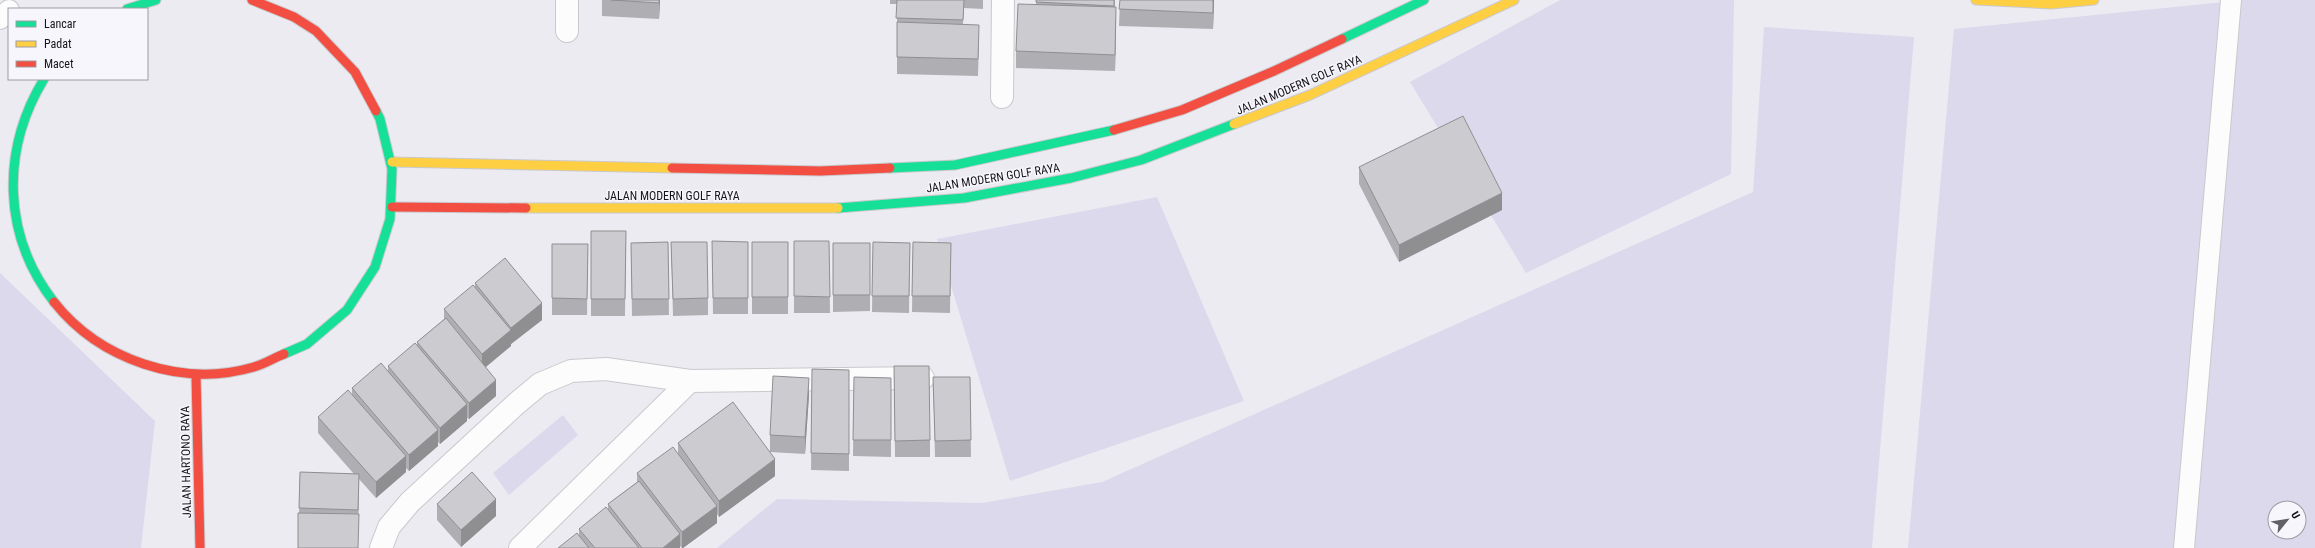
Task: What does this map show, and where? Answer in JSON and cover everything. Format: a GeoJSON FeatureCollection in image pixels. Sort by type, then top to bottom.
{"type":"FeatureCollection","features":[{"type":"Feature","properties":{"kind":"street"},"geometry":{"type":"LineString","coordinates":[[130,8],[156,0]]}},
{"type":"Feature","properties":{"kind":"street"},"geometry":{"type":"LineString","coordinates":[[44,80],[20,130],[9,184],[21,238],[37,277],[66,316],[104,347],[148,367],[196,375],[236,372],[276,361],[311,342],[342,316],[366,283],[383,247],[392,207],[392,162],[383,124],[367,88],[344,56],[315,30],[281,10],[252,0]]}},
{"type":"Feature","properties":{"kind":"street"},"geometry":{"type":"LineString","coordinates":[[566,0],[567,31]]}},
{"type":"Feature","properties":{"kind":"street"},"geometry":{"type":"LineString","coordinates":[[1002,97],[1003,0]]}},
{"type":"Feature","properties":{"kind":"street","name":"JALAN MODERN GOLF RAYA"},"geometry":{"type":"LineString","coordinates":[[392,162],[820,172],[955,165],[1099,134],[1182,110],[1274,71],[1424,0]]}},
{"type":"Feature","properties":{"kind":"street","name":"JALAN MODERN GOLF RAYA"},"geometry":{"type":"LineString","coordinates":[[392,207],[825,209],[950,199],[1071,178],[1141,160],[1310,95],[1514,0]]}},
{"type":"Feature","properties":{"kind":"street"},"geometry":{"type":"LineString","coordinates":[[1976,0],[1997,3],[2079,3],[2094,0]]}},
{"type":"Feature","properties":{"kind":"street"},"geometry":{"type":"LineString","coordinates":[[381,548],[389,527],[410,502],[516,404],[540,384],[571,370],[606,369],[690,381],[927,378]]}},
{"type":"Feature","properties":{"kind":"street","name":"JALAN HARTONO RAYA"},"geometry":{"type":"LineString","coordinates":[[196,375],[200,548]]}},
{"type":"Feature","properties":{"kind":"street"},"geometry":{"type":"LineString","coordinates":[[520,548],[690,381]]}},
{"type":"Feature","properties":{"kind":"lane"},"geometry":{"type":"LineString","coordinates":[[10,8],[19,0]]}},
{"type":"Feature","properties":{"kind":"lane"},"geometry":{"type":"LineString","coordinates":[[2184,548],[2231,0]]}},
{"type":"Feature","properties":{"kind":"lane"},"geometry":{"type":"LineString","coordinates":[[0,19],[8,10]]}},
{"type":"Feature","properties":{"kind":"shaded area"},"geometry":{"type":"Polygon","coordinates":[[[1560,0],[1734,0],[1731,174],[1526,273],[1410,82],[1560,0]]]}},
{"type":"Feature","properties":{"kind":"shaded area"},"geometry":{"type":"Polygon","coordinates":[[[2244,0],[2315,0],[2315,548],[1908,548],[1954,29],[2244,0]]]}},
{"type":"Feature","properties":{"kind":"shaded area"},"geometry":{"type":"Polygon","coordinates":[[[1764,27],[1914,37],[1872,548],[717,548],[777,499],[982,503],[1102,482],[1753,192],[1764,27]]]}},
{"type":"Feature","properties":{"kind":"shaded area"},"geometry":{"type":"Polygon","coordinates":[[[1157,197],[1244,401],[1010,481],[937,239],[1157,197]]]}},
{"type":"Feature","properties":{"kind":"shaded area"},"geometry":{"type":"Polygon","coordinates":[[[0,273],[155,421],[141,548],[0,548],[0,273]]]}},
{"type":"Feature","properties":{"kind":"shaded area"},"geometry":{"type":"Polygon","coordinates":[[[563,415],[578,435],[509,495],[493,473],[563,415]]]}},
{"type":"Feature","properties":{"kind":"building"},"geometry":{"type":"Polygon","coordinates":[[[611,0],[659,0],[659,3],[611,0]]]}},
{"type":"Feature","properties":{"kind":"building"},"geometry":{"type":"Polygon","coordinates":[[[897,0],[964,0],[963,20],[896,18],[897,0]]]}},
{"type":"Feature","properties":{"kind":"building"},"geometry":{"type":"Polygon","coordinates":[[[1036,0],[1114,0],[1114,6],[1036,2],[1036,0]]]}},
{"type":"Feature","properties":{"kind":"building"},"geometry":{"type":"Polygon","coordinates":[[[1120,0],[1213,0],[1213,13],[1119,9],[1120,0]]]}},
{"type":"Feature","properties":{"kind":"building"},"geometry":{"type":"Polygon","coordinates":[[[1018,4],[1116,7],[1115,55],[1016,51],[1018,4]]]}},
{"type":"Feature","properties":{"kind":"building"},"geometry":{"type":"Polygon","coordinates":[[[897,22],[979,25],[978,59],[897,57],[897,22]]]}},
{"type":"Feature","properties":{"kind":"building"},"geometry":{"type":"Polygon","coordinates":[[[1463,116],[1502,193],[1399,245],[1359,167],[1463,116]]]}},
{"type":"Feature","properties":{"kind":"building"},"geometry":{"type":"Polygon","coordinates":[[[591,231],[626,231],[625,299],[591,299],[591,231]]]}},
{"type":"Feature","properties":{"kind":"building"},"geometry":{"type":"Polygon","coordinates":[[[712,241],[748,242],[748,298],[713,298],[712,241]]]}},
{"type":"Feature","properties":{"kind":"building"},"geometry":{"type":"Polygon","coordinates":[[[794,241],[829,241],[830,297],[794,296],[794,241]]]}},
{"type":"Feature","properties":{"kind":"building"},"geometry":{"type":"Polygon","coordinates":[[[668,242],[669,299],[632,299],[631,243],[668,242]]]}},
{"type":"Feature","properties":{"kind":"building"},"geometry":{"type":"Polygon","coordinates":[[[671,242],[707,242],[708,298],[673,299],[671,242]]]}},
{"type":"Feature","properties":{"kind":"building"},"geometry":{"type":"Polygon","coordinates":[[[752,242],[788,242],[788,297],[752,297],[752,242]]]}},
{"type":"Feature","properties":{"kind":"building"},"geometry":{"type":"Polygon","coordinates":[[[873,242],[910,243],[909,296],[872,296],[873,242]]]}},
{"type":"Feature","properties":{"kind":"building"},"geometry":{"type":"Polygon","coordinates":[[[913,242],[951,243],[950,296],[912,296],[913,242]]]}},
{"type":"Feature","properties":{"kind":"building"},"geometry":{"type":"Polygon","coordinates":[[[833,243],[870,243],[870,295],[833,295],[833,243]]]}},
{"type":"Feature","properties":{"kind":"building"},"geometry":{"type":"Polygon","coordinates":[[[552,244],[588,244],[587,299],[552,298],[552,244]]]}},
{"type":"Feature","properties":{"kind":"building"},"geometry":{"type":"Polygon","coordinates":[[[505,258],[542,303],[511,328],[475,283],[505,258]]]}},
{"type":"Feature","properties":{"kind":"building"},"geometry":{"type":"Polygon","coordinates":[[[473,285],[511,330],[482,354],[444,309],[473,285]]]}},
{"type":"Feature","properties":{"kind":"building"},"geometry":{"type":"Polygon","coordinates":[[[446,318],[496,380],[469,403],[417,342],[446,318]]]}},
{"type":"Feature","properties":{"kind":"building"},"geometry":{"type":"Polygon","coordinates":[[[415,343],[467,404],[440,428],[388,366],[415,343]]]}},
{"type":"Feature","properties":{"kind":"building"},"geometry":{"type":"Polygon","coordinates":[[[381,363],[438,430],[409,455],[352,388],[381,363]]]}},
{"type":"Feature","properties":{"kind":"building"},"geometry":{"type":"Polygon","coordinates":[[[894,366],[929,366],[930,440],[895,441],[894,366]]]}},
{"type":"Feature","properties":{"kind":"building"},"geometry":{"type":"Polygon","coordinates":[[[812,369],[849,370],[849,454],[811,453],[812,369]]]}},
{"type":"Feature","properties":{"kind":"building"},"geometry":{"type":"Polygon","coordinates":[[[773,376],[809,378],[805,437],[770,435],[773,376]]]}},
{"type":"Feature","properties":{"kind":"building"},"geometry":{"type":"Polygon","coordinates":[[[854,377],[891,378],[891,440],[853,440],[854,377]]]}},
{"type":"Feature","properties":{"kind":"building"},"geometry":{"type":"Polygon","coordinates":[[[933,377],[970,377],[971,440],[935,441],[933,377]]]}},
{"type":"Feature","properties":{"kind":"building"},"geometry":{"type":"Polygon","coordinates":[[[348,390],[406,456],[376,482],[318,417],[348,390]]]}},
{"type":"Feature","properties":{"kind":"building"},"geometry":{"type":"Polygon","coordinates":[[[733,402],[775,459],[719,501],[678,443],[733,402]]]}},
{"type":"Feature","properties":{"kind":"building"},"geometry":{"type":"Polygon","coordinates":[[[673,447],[717,506],[682,532],[637,473],[673,447]]]}},
{"type":"Feature","properties":{"kind":"building"},"geometry":{"type":"Polygon","coordinates":[[[300,472],[359,474],[358,510],[299,508],[300,472]]]}},
{"type":"Feature","properties":{"kind":"building"},"geometry":{"type":"Polygon","coordinates":[[[472,472],[496,499],[461,530],[437,504],[472,472]]]}},
{"type":"Feature","properties":{"kind":"building"},"geometry":{"type":"Polygon","coordinates":[[[639,481],[680,534],[663,548],[642,548],[608,504],[639,481]]]}},
{"type":"Feature","properties":{"kind":"building"},"geometry":{"type":"Polygon","coordinates":[[[606,507],[639,548],[595,548],[579,529],[606,507]]]}},
{"type":"Feature","properties":{"kind":"building"},"geometry":{"type":"Polygon","coordinates":[[[298,513],[359,514],[358,548],[298,548],[298,513]]]}},
{"type":"Feature","properties":{"kind":"building"},"geometry":{"type":"Polygon","coordinates":[[[577,533],[589,548],[558,548],[577,533]]]}},
{"type":"Feature","properties":{"kind":"traffic: fast"},"geometry":{"type":"LineString","coordinates":[[130,8],[156,0]]}},
{"type":"Feature","properties":{"kind":"traffic: fast"},"geometry":{"type":"LineString","coordinates":[[1342,39],[1424,0]]}},
{"type":"Feature","properties":{"kind":"traffic: fast"},"geometry":{"type":"LineString","coordinates":[[43,80],[30,106],[20,134],[15,163],[13,192],[17,221],[24,249],[37,276],[54,302]]}},
{"type":"Feature","properties":{"kind":"traffic: fast"},"geometry":{"type":"LineString","coordinates":[[284,354],[307,344],[347,310],[375,267],[390,219],[392,169],[380,119],[376,111]]}},
{"type":"Feature","properties":{"kind":"traffic: fast"},"geometry":{"type":"LineString","coordinates":[[838,208],[964,198],[1071,178],[1141,160],[1234,124]]}},
{"type":"Feature","properties":{"kind":"traffic: fast"},"geometry":{"type":"LineString","coordinates":[[890,168],[955,165],[1114,130]]}},
{"type":"Feature","properties":{"kind":"traffic: slow"},"geometry":{"type":"LineString","coordinates":[[1234,124],[1310,95],[1514,0]]}},
{"type":"Feature","properties":{"kind":"traffic: slow"},"geometry":{"type":"LineString","coordinates":[[1976,0],[2051,4],[2094,0]]}},
{"type":"Feature","properties":{"kind":"traffic: slow"},"geometry":{"type":"LineString","coordinates":[[392,162],[672,168]]}},
{"type":"Feature","properties":{"kind":"traffic: slow"},"geometry":{"type":"LineString","coordinates":[[526,208],[838,208]]}},
{"type":"Feature","properties":{"kind":"traffic: jam"},"geometry":{"type":"LineString","coordinates":[[252,0],[294,17],[316,31],[355,72],[376,111]]}},
{"type":"Feature","properties":{"kind":"traffic: jam"},"geometry":{"type":"LineString","coordinates":[[1114,130],[1182,110],[1274,71],[1342,39]]}},
{"type":"Feature","properties":{"kind":"traffic: jam"},"geometry":{"type":"LineString","coordinates":[[672,168],[820,171],[890,168]]}},
{"type":"Feature","properties":{"kind":"traffic: jam"},"geometry":{"type":"LineString","coordinates":[[392,207],[526,208]]}},
{"type":"Feature","properties":{"kind":"traffic: jam"},"geometry":{"type":"LineString","coordinates":[[54,302],[73,322],[95,340],[119,354],[144,364],[171,371],[199,374],[227,373],[254,367],[284,354]]}},
{"type":"Feature","properties":{"kind":"traffic: jam"},"geometry":{"type":"LineString","coordinates":[[196,375],[200,548]]}}]}
